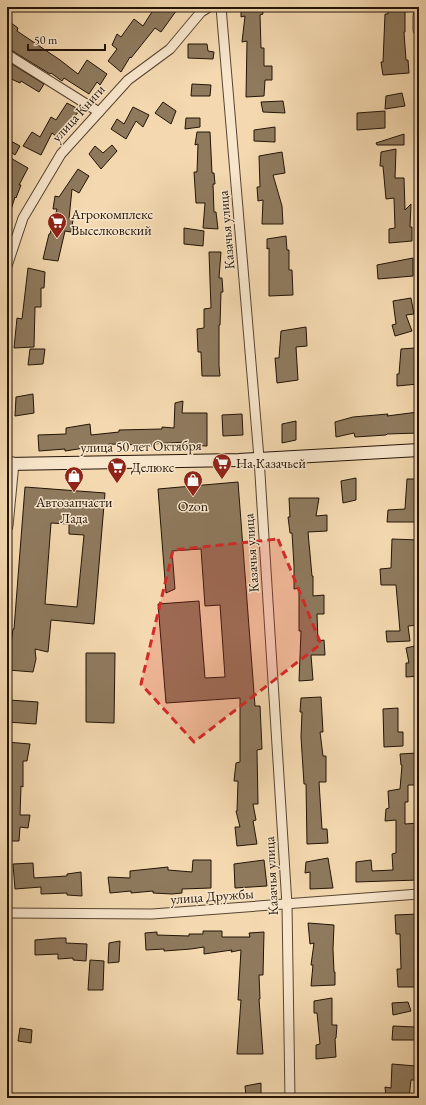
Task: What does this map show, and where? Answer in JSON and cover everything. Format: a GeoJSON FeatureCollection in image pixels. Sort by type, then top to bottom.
{"type":"FeatureCollection","features":[{"type":"Feature","properties":{"kind":"main road","name":"улица 50 лет Октября"},"geometry":{"type":"LineString","coordinates":[[9,462],[231,460],[419,450]]}},
{"type":"Feature","properties":{"kind":"street","name":"улица Книги"},"geometry":{"type":"LineString","coordinates":[[7,266],[23,218],[61,154],[128,80],[170,49],[201,12],[209,7]]}},
{"type":"Feature","properties":{"kind":"street","name":"Казачья улица"},"geometry":{"type":"LineString","coordinates":[[221,7],[259,458],[287,905],[290,1098]]}},
{"type":"Feature","properties":{"kind":"street"},"geometry":{"type":"LineString","coordinates":[[419,16],[419,30]]}},
{"type":"Feature","properties":{"kind":"street"},"geometry":{"type":"LineString","coordinates":[[8,56],[100,112]]}},
{"type":"Feature","properties":{"kind":"street"},"geometry":{"type":"LineString","coordinates":[[7,526],[9,462]]}},
{"type":"Feature","properties":{"kind":"street","name":"улица Дружбы"},"geometry":{"type":"LineString","coordinates":[[7,913],[152,914],[419,894]]}},
{"type":"Feature","properties":{"kind":"highlighted area"},"geometry":{"type":"Polygon","coordinates":[[[278,539],[321,644],[194,742],[141,684],[173,550],[278,539]]]}},
{"type":"Feature","properties":{"kind":"building"},"geometry":{"type":"Polygon","coordinates":[[[155,7],[179,7],[161,32],[155,28],[131,58],[130,57],[121,72],[108,61],[117,49],[112,45],[117,34],[121,37],[134,19],[143,26],[155,7]]]}},
{"type":"Feature","properties":{"kind":"building"},"geometry":{"type":"Polygon","coordinates":[[[241,7],[262,7],[263,14],[260,15],[261,48],[264,48],[264,66],[272,66],[272,80],[265,80],[264,96],[246,97],[247,41],[242,42],[245,16],[241,17],[241,7]]]}},
{"type":"Feature","properties":{"kind":"building"},"geometry":{"type":"Polygon","coordinates":[[[388,7],[405,7],[404,32],[406,60],[408,60],[409,73],[383,75],[381,62],[383,62],[385,14],[388,14],[388,7]]]}},
{"type":"Feature","properties":{"kind":"building"},"geometry":{"type":"Polygon","coordinates":[[[7,20],[18,28],[17,31],[78,74],[87,60],[107,74],[100,85],[97,82],[89,94],[64,78],[62,81],[51,73],[50,74],[7,49],[7,20]]]}},
{"type":"Feature","properties":{"kind":"building"},"geometry":{"type":"Polygon","coordinates":[[[188,44],[207,44],[208,51],[214,52],[213,59],[188,58],[188,44]]]}},
{"type":"Feature","properties":{"kind":"building"},"geometry":{"type":"Polygon","coordinates":[[[7,61],[44,84],[39,92],[21,81],[20,83],[7,77],[7,61]]]}},
{"type":"Feature","properties":{"kind":"building"},"geometry":{"type":"Polygon","coordinates":[[[192,84],[211,85],[210,96],[191,96],[192,84]]]}},
{"type":"Feature","properties":{"kind":"building"},"geometry":{"type":"Polygon","coordinates":[[[402,93],[405,106],[385,109],[386,96],[402,93]]]}},
{"type":"Feature","properties":{"kind":"building"},"geometry":{"type":"Polygon","coordinates":[[[283,101],[285,113],[263,112],[261,102],[283,101]]]}},
{"type":"Feature","properties":{"kind":"building"},"geometry":{"type":"Polygon","coordinates":[[[163,102],[176,111],[171,124],[155,113],[163,102]]]}},
{"type":"Feature","properties":{"kind":"building"},"geometry":{"type":"Polygon","coordinates":[[[67,103],[80,110],[65,128],[68,130],[61,140],[52,133],[41,155],[23,146],[32,132],[40,137],[51,117],[56,120],[67,103]]]}},
{"type":"Feature","properties":{"kind":"building"},"geometry":{"type":"Polygon","coordinates":[[[133,107],[149,115],[143,127],[136,121],[126,139],[111,129],[117,119],[124,124],[133,107]]]}},
{"type":"Feature","properties":{"kind":"building"},"geometry":{"type":"Polygon","coordinates":[[[385,111],[385,128],[357,130],[357,113],[385,111]]]}},
{"type":"Feature","properties":{"kind":"building"},"geometry":{"type":"Polygon","coordinates":[[[186,118],[200,118],[200,127],[185,129],[186,118]]]}},
{"type":"Feature","properties":{"kind":"building"},"geometry":{"type":"Polygon","coordinates":[[[275,127],[275,142],[254,141],[254,130],[275,127]]]}},
{"type":"Feature","properties":{"kind":"building"},"geometry":{"type":"Polygon","coordinates":[[[197,132],[210,132],[212,173],[214,173],[215,184],[213,184],[214,212],[216,212],[218,229],[203,228],[205,203],[196,203],[194,172],[197,172],[198,144],[195,145],[197,132]]]}},
{"type":"Feature","properties":{"kind":"building"},"geometry":{"type":"Polygon","coordinates":[[[404,134],[404,145],[377,145],[376,143],[404,134]]]}},
{"type":"Feature","properties":{"kind":"building"},"geometry":{"type":"Polygon","coordinates":[[[7,139],[20,146],[15,155],[7,149],[7,139]]]}},
{"type":"Feature","properties":{"kind":"building"},"geometry":{"type":"Polygon","coordinates":[[[112,145],[117,151],[101,169],[89,154],[95,146],[103,153],[112,145]]]}},
{"type":"Feature","properties":{"kind":"building"},"geometry":{"type":"Polygon","coordinates":[[[396,149],[395,178],[404,178],[405,210],[411,204],[410,227],[412,227],[412,241],[389,243],[389,229],[395,228],[394,198],[386,199],[383,166],[380,166],[381,152],[396,149]]]}},
{"type":"Feature","properties":{"kind":"building"},"geometry":{"type":"Polygon","coordinates":[[[282,152],[285,173],[273,175],[282,206],[283,224],[262,224],[263,200],[258,201],[257,187],[260,187],[259,156],[282,152]]]}},
{"type":"Feature","properties":{"kind":"building"},"geometry":{"type":"Polygon","coordinates":[[[7,156],[28,168],[19,185],[21,185],[16,198],[15,197],[9,216],[7,216],[7,156]]]}},
{"type":"Feature","properties":{"kind":"building"},"geometry":{"type":"Polygon","coordinates":[[[78,169],[89,176],[79,193],[72,189],[69,219],[73,220],[71,232],[65,231],[58,261],[43,259],[57,209],[53,209],[55,196],[59,197],[78,169]]]}},
{"type":"Feature","properties":{"kind":"building"},"geometry":{"type":"Polygon","coordinates":[[[184,228],[204,231],[203,246],[184,244],[184,228]]]}},
{"type":"Feature","properties":{"kind":"building"},"geometry":{"type":"Polygon","coordinates":[[[286,236],[287,250],[289,250],[289,270],[292,270],[293,295],[269,296],[269,248],[267,249],[267,239],[286,236]]]}},
{"type":"Feature","properties":{"kind":"building"},"geometry":{"type":"Polygon","coordinates":[[[209,252],[221,252],[219,278],[222,278],[223,292],[221,292],[219,325],[220,376],[202,376],[201,352],[198,352],[197,329],[204,328],[204,309],[211,308],[209,252]]]}},
{"type":"Feature","properties":{"kind":"building"},"geometry":{"type":"Polygon","coordinates":[[[413,258],[413,276],[378,279],[377,265],[413,258]]]}},
{"type":"Feature","properties":{"kind":"building"},"geometry":{"type":"Polygon","coordinates":[[[28,268],[45,272],[44,288],[41,288],[41,307],[35,307],[34,347],[14,348],[17,318],[22,319],[28,268]]]}},
{"type":"Feature","properties":{"kind":"building"},"geometry":{"type":"Polygon","coordinates":[[[411,298],[414,314],[406,315],[412,331],[395,336],[392,325],[396,324],[393,301],[411,298]]]}},
{"type":"Feature","properties":{"kind":"building"},"geometry":{"type":"Polygon","coordinates":[[[306,327],[307,346],[296,347],[298,380],[277,383],[275,358],[279,358],[281,331],[306,327]]]}},
{"type":"Feature","properties":{"kind":"building"},"geometry":{"type":"Polygon","coordinates":[[[415,348],[418,384],[397,386],[397,374],[399,374],[401,349],[415,348]]]}},
{"type":"Feature","properties":{"kind":"building"},"geometry":{"type":"Polygon","coordinates":[[[30,349],[45,349],[43,364],[28,365],[30,349]]]}},
{"type":"Feature","properties":{"kind":"building"},"geometry":{"type":"Polygon","coordinates":[[[33,394],[34,413],[15,416],[16,397],[33,394]]]}},
{"type":"Feature","properties":{"kind":"building"},"geometry":{"type":"Polygon","coordinates":[[[183,401],[182,413],[207,413],[207,446],[186,445],[186,442],[153,444],[153,446],[140,447],[140,445],[109,444],[109,446],[98,446],[65,451],[65,449],[39,451],[38,435],[66,434],[66,428],[90,424],[91,435],[119,432],[119,430],[162,429],[162,427],[174,428],[175,403],[183,401]]]}},
{"type":"Feature","properties":{"kind":"building"},"geometry":{"type":"Polygon","coordinates":[[[418,412],[419,433],[355,437],[354,433],[336,437],[335,422],[353,417],[388,414],[387,416],[418,412]]]}},
{"type":"Feature","properties":{"kind":"building"},"geometry":{"type":"Polygon","coordinates":[[[242,414],[243,435],[223,436],[222,415],[242,414]]]}},
{"type":"Feature","properties":{"kind":"building"},"geometry":{"type":"Polygon","coordinates":[[[296,421],[296,440],[282,443],[282,424],[296,421]]]}},
{"type":"Feature","properties":{"kind":"building"},"geometry":{"type":"Polygon","coordinates":[[[356,478],[356,500],[343,503],[341,481],[356,478]]]}},
{"type":"Feature","properties":{"kind":"building"},"geometry":{"type":"Polygon","coordinates":[[[407,479],[419,479],[419,522],[387,522],[388,510],[405,509],[407,479]]]}},
{"type":"Feature","properties":{"kind":"building"},"geometry":{"type":"Polygon","coordinates":[[[238,482],[255,706],[260,706],[262,749],[257,750],[258,804],[253,804],[256,820],[253,821],[257,844],[237,846],[235,827],[240,827],[236,811],[238,781],[234,781],[236,763],[240,762],[240,698],[166,703],[158,604],[199,601],[205,678],[225,677],[220,605],[205,606],[201,549],[172,551],[175,589],[166,593],[158,489],[238,482]]]}},
{"type":"Feature","properties":{"kind":"building"},"geometry":{"type":"Polygon","coordinates":[[[25,487],[105,493],[94,624],[51,620],[48,652],[35,649],[36,659],[33,672],[8,670],[14,629],[25,487]],[[51,523],[45,604],[77,607],[84,535],[69,534],[69,524],[51,523]]]}},
{"type":"Feature","properties":{"kind":"building"},"geometry":{"type":"Polygon","coordinates":[[[289,498],[319,498],[316,516],[327,515],[327,531],[308,532],[313,576],[313,596],[324,595],[324,614],[317,614],[318,641],[324,640],[325,655],[311,655],[313,680],[299,681],[301,631],[299,631],[299,588],[294,589],[292,533],[290,533],[288,517],[290,517],[289,498]]]}},
{"type":"Feature","properties":{"kind":"building"},"geometry":{"type":"Polygon","coordinates":[[[392,539],[419,540],[419,625],[408,626],[410,641],[387,642],[386,631],[400,631],[396,585],[381,585],[380,569],[391,568],[392,539]]]}},
{"type":"Feature","properties":{"kind":"building"},"geometry":{"type":"Polygon","coordinates":[[[419,645],[419,676],[406,677],[406,663],[409,663],[406,648],[419,645]]]}},
{"type":"Feature","properties":{"kind":"building"},"geometry":{"type":"Polygon","coordinates":[[[86,653],[115,653],[114,723],[86,722],[86,653]]]}},
{"type":"Feature","properties":{"kind":"building"},"geometry":{"type":"Polygon","coordinates":[[[321,697],[323,732],[320,732],[323,756],[326,756],[326,782],[319,782],[322,829],[327,829],[328,843],[307,844],[306,784],[304,784],[301,737],[301,698],[321,697]]]}},
{"type":"Feature","properties":{"kind":"building"},"geometry":{"type":"Polygon","coordinates":[[[9,700],[38,702],[36,724],[7,722],[9,700]]]}},
{"type":"Feature","properties":{"kind":"building"},"geometry":{"type":"Polygon","coordinates":[[[398,708],[398,732],[403,732],[403,746],[384,747],[383,709],[398,708]]]}},
{"type":"Feature","properties":{"kind":"building"},"geometry":{"type":"Polygon","coordinates":[[[7,742],[30,744],[27,761],[23,761],[23,787],[21,786],[20,815],[30,815],[28,828],[20,827],[19,841],[7,841],[7,822],[10,809],[7,809],[7,742]]]}},
{"type":"Feature","properties":{"kind":"building"},"geometry":{"type":"Polygon","coordinates":[[[417,753],[417,785],[408,785],[408,802],[405,802],[405,824],[419,823],[419,847],[415,847],[415,867],[418,867],[419,880],[356,882],[356,862],[371,860],[372,871],[393,870],[392,854],[396,853],[396,820],[385,821],[386,809],[389,808],[388,791],[400,789],[402,765],[400,754],[417,753]]]}},
{"type":"Feature","properties":{"kind":"building"},"geometry":{"type":"Polygon","coordinates":[[[328,858],[333,888],[310,889],[310,872],[305,873],[306,862],[328,858]]]}},
{"type":"Feature","properties":{"kind":"building"},"geometry":{"type":"Polygon","coordinates":[[[193,860],[211,860],[211,888],[182,889],[182,893],[172,894],[153,893],[153,891],[110,893],[108,877],[130,878],[130,871],[168,867],[168,870],[192,872],[193,860]]]}},
{"type":"Feature","properties":{"kind":"building"},"geometry":{"type":"Polygon","coordinates":[[[264,860],[267,886],[235,888],[234,864],[264,860]]]}},
{"type":"Feature","properties":{"kind":"building"},"geometry":{"type":"Polygon","coordinates":[[[33,863],[34,878],[67,876],[67,874],[81,872],[82,896],[67,895],[67,893],[41,894],[41,887],[15,889],[13,864],[33,863]]]}},
{"type":"Feature","properties":{"kind":"building"},"geometry":{"type":"Polygon","coordinates":[[[419,914],[419,987],[398,987],[397,969],[401,969],[400,934],[396,934],[395,915],[419,914]]]}},
{"type":"Feature","properties":{"kind":"building"},"geometry":{"type":"Polygon","coordinates":[[[308,923],[334,925],[333,949],[335,985],[311,986],[313,965],[311,965],[314,943],[310,944],[308,923]]]}},
{"type":"Feature","properties":{"kind":"building"},"geometry":{"type":"Polygon","coordinates":[[[203,931],[222,931],[222,937],[250,937],[249,933],[264,932],[263,975],[259,975],[259,999],[263,1054],[237,1054],[241,1000],[238,1000],[241,950],[204,954],[204,947],[164,951],[164,949],[146,950],[145,933],[157,932],[157,935],[189,936],[189,934],[203,934],[203,931]]]}},
{"type":"Feature","properties":{"kind":"building"},"geometry":{"type":"Polygon","coordinates":[[[66,938],[66,943],[87,944],[86,961],[73,960],[73,958],[58,959],[58,954],[35,955],[35,940],[66,938]]]}},
{"type":"Feature","properties":{"kind":"building"},"geometry":{"type":"Polygon","coordinates":[[[120,941],[119,962],[108,963],[109,943],[120,941]]]}},
{"type":"Feature","properties":{"kind":"building"},"geometry":{"type":"Polygon","coordinates":[[[90,960],[104,961],[103,990],[88,990],[90,960]]]}},
{"type":"Feature","properties":{"kind":"building"},"geometry":{"type":"Polygon","coordinates":[[[332,998],[332,1025],[337,1025],[335,1039],[336,1057],[316,1059],[316,1045],[320,1044],[317,1013],[314,1013],[314,1001],[332,998]]]}},
{"type":"Feature","properties":{"kind":"building"},"geometry":{"type":"Polygon","coordinates":[[[408,1002],[411,1011],[393,1015],[392,1003],[408,1002]]]}},
{"type":"Feature","properties":{"kind":"building"},"geometry":{"type":"Polygon","coordinates":[[[393,1026],[415,1027],[416,1040],[392,1040],[393,1026]]]}},
{"type":"Feature","properties":{"kind":"building"},"geometry":{"type":"Polygon","coordinates":[[[20,1028],[32,1030],[31,1043],[18,1041],[20,1028]]]}},
{"type":"Feature","properties":{"kind":"building"},"geometry":{"type":"Polygon","coordinates":[[[392,1064],[416,1066],[415,1080],[411,1080],[409,1098],[386,1098],[385,1087],[391,1088],[392,1064]]]}},
{"type":"Feature","properties":{"kind":"building"},"geometry":{"type":"Polygon","coordinates":[[[261,1083],[261,1096],[246,1097],[245,1086],[261,1083]]]}},
{"type":"Feature","properties":{"kind":"place","name":"Агрокомплекс Выселковский"},"geometry":{"type":"Point","coordinates":[57,239]}},
{"type":"Feature","properties":{"kind":"place","name":"На Казачьей"},"geometry":{"type":"Point","coordinates":[222,480]}},
{"type":"Feature","properties":{"kind":"place","name":"Делюкс"},"geometry":{"type":"Point","coordinates":[117,484]}},
{"type":"Feature","properties":{"kind":"place","name":"Автозапчасти Лада"},"geometry":{"type":"Point","coordinates":[74,493]}},
{"type":"Feature","properties":{"kind":"place","name":"Ozon"},"geometry":{"type":"Point","coordinates":[193,497]}}]}
